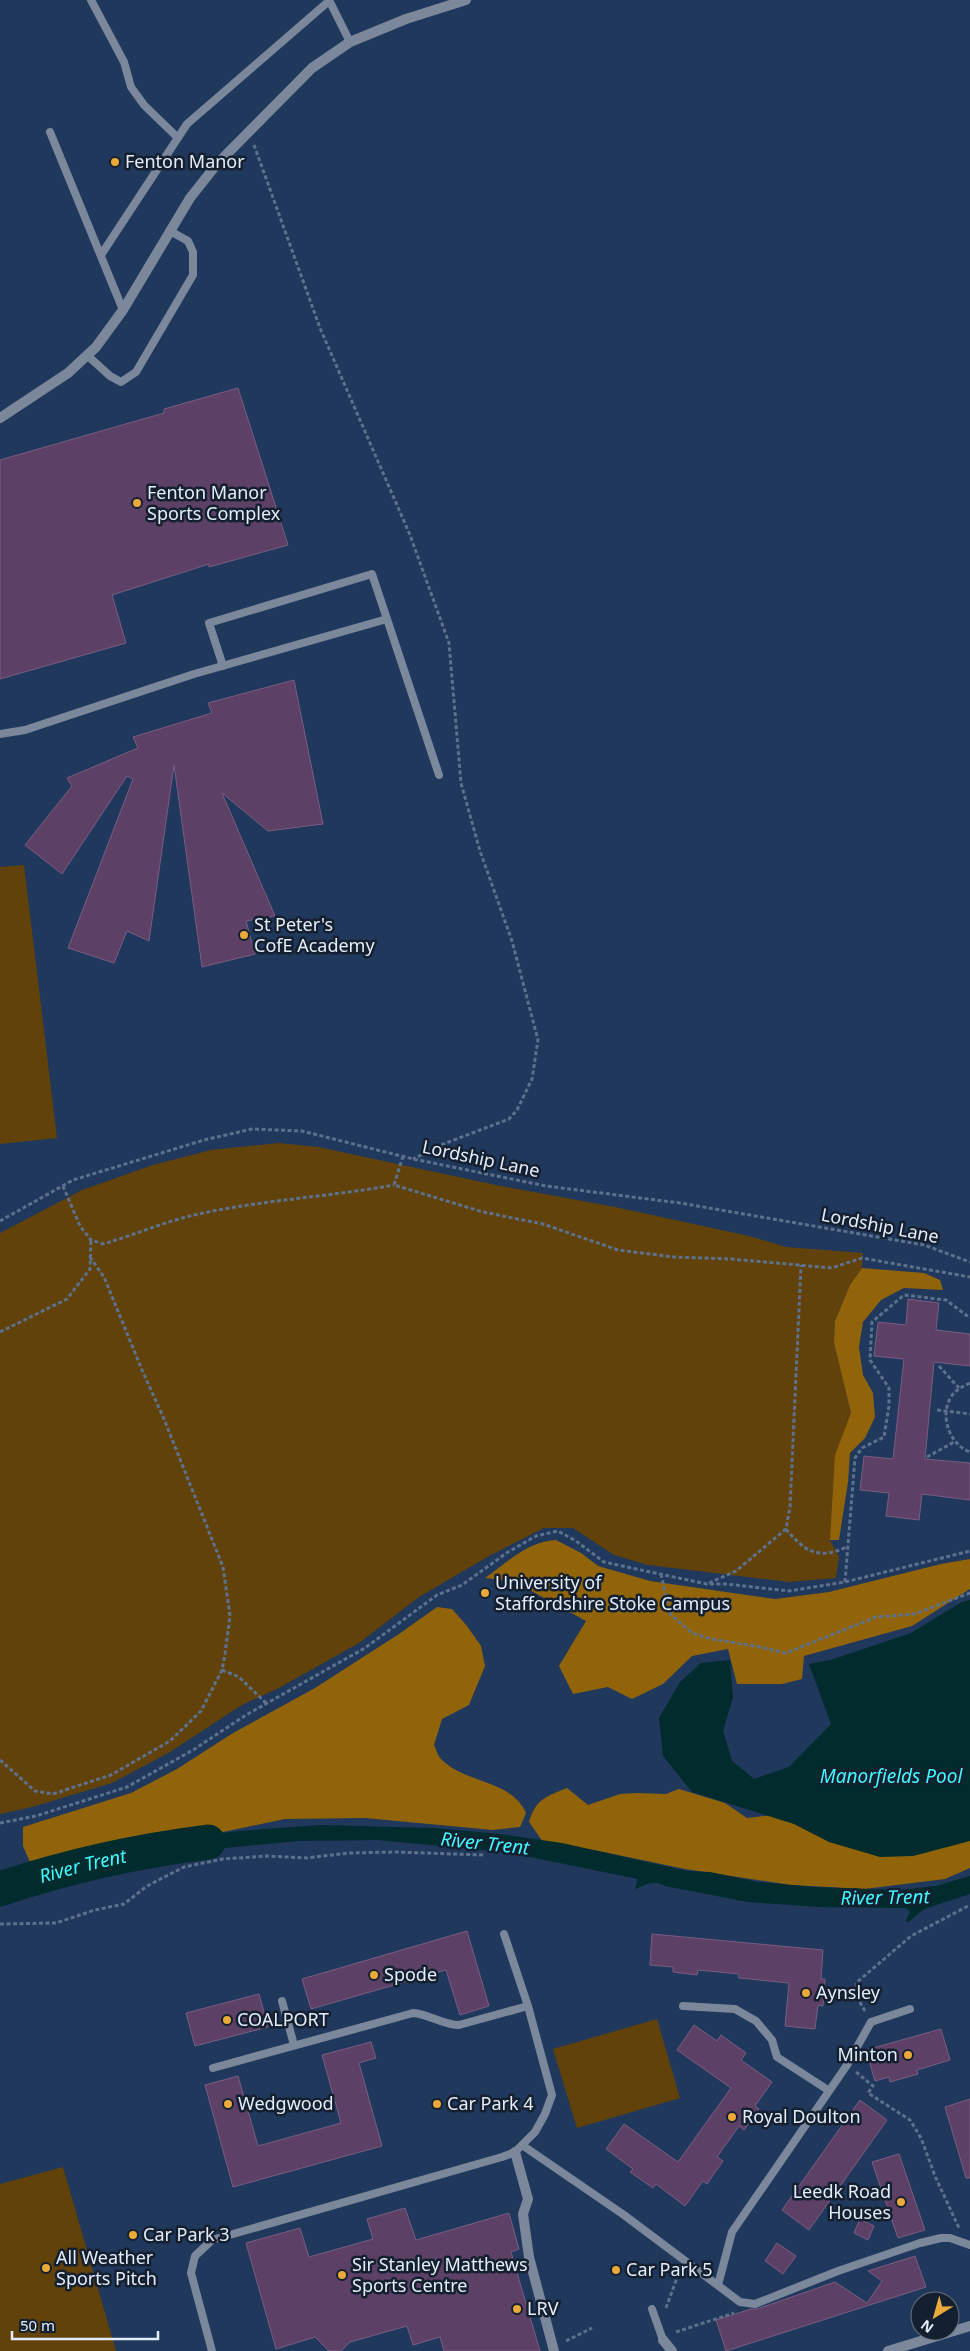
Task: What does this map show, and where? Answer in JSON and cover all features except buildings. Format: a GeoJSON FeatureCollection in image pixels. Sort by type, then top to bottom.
{"type":"FeatureCollection","features":[{"type":"Feature","properties":{"kind":"street"},"geometry":{"type":"LineString","coordinates":[[0,418],[68,373],[88,356],[123,310],[190,198],[217,164],[312,68],[350,42],[406,19],[466,0]]}},
{"type":"Feature","properties":{"kind":"street"},"geometry":{"type":"LineString","coordinates":[[0,409],[13,409]]}},
{"type":"Feature","properties":{"kind":"street"},"geometry":{"type":"LineString","coordinates":[[518,2148],[528,2199],[523,2214],[528,2258],[554,2348]]}},
{"type":"Feature","properties":{"kind":"street"},"geometry":{"type":"LineString","coordinates":[[888,2351],[970,2326]]}},
{"type":"Feature","properties":{"kind":"street"},"geometry":{"type":"LineString","coordinates":[[661,2335],[672,2351]]}},
{"type":"Feature","properties":{"kind":"lane"},"geometry":{"type":"LineString","coordinates":[[91,0],[124,62],[130,87],[148,109],[178,138]]}},
{"type":"Feature","properties":{"kind":"lane"},"geometry":{"type":"LineString","coordinates":[[101,255],[178,138],[197,114],[329,0],[350,42]]}},
{"type":"Feature","properties":{"kind":"lane"},"geometry":{"type":"LineString","coordinates":[[50,132],[123,310]]}},
{"type":"Feature","properties":{"kind":"lane"},"geometry":{"type":"LineString","coordinates":[[88,356],[110,376],[121,382],[136,372],[194,275],[193,252],[188,241],[170,230]]}},
{"type":"Feature","properties":{"kind":"lane"},"geometry":{"type":"LineString","coordinates":[[223,666],[209,623],[372,574],[439,775]]}},
{"type":"Feature","properties":{"kind":"lane"},"geometry":{"type":"LineString","coordinates":[[0,734],[24,730],[223,666],[387,619]]}},
{"type":"Feature","properties":{"kind":"lane"},"geometry":{"type":"LineString","coordinates":[[212,2351],[191,2273],[195,2256],[212,2240],[518,2148],[535,2132],[546,2114],[552,2095],[528,2006],[504,1934]]}},
{"type":"Feature","properties":{"kind":"lane"},"geometry":{"type":"LineString","coordinates":[[282,2001],[294,2046]]}},
{"type":"Feature","properties":{"kind":"lane"},"geometry":{"type":"LineString","coordinates":[[213,2068],[413,2013],[419,2013],[452,2025],[459,2025],[528,2006]]}},
{"type":"Feature","properties":{"kind":"lane"},"geometry":{"type":"LineString","coordinates":[[683,2006],[735,2009],[756,2021],[772,2040],[777,2057],[828,2090]]}},
{"type":"Feature","properties":{"kind":"lane"},"geometry":{"type":"LineString","coordinates":[[718,2285],[732,2232],[847,2065],[871,2022],[910,2009]]}},
{"type":"Feature","properties":{"kind":"lane"},"geometry":{"type":"LineString","coordinates":[[518,2148],[624,2215],[740,2302],[755,2304],[838,2271],[920,2243],[941,2238],[962,2241],[970,2245]]}},
{"type":"Feature","properties":{"kind":"lane"},"geometry":{"type":"LineString","coordinates":[[652,2309],[661,2335]]}},
{"type":"Feature","properties":{"kind":"path","name":"Lordship Lane"},"geometry":{"type":"LineString","coordinates":[[0,1221],[73,1180],[204,1140],[252,1130],[302,1131],[402,1156],[546,1186],[680,1203],[924,1245],[970,1262]]}},
{"type":"Feature","properties":{"kind":"path"},"geometry":{"type":"LineString","coordinates":[[394,1185],[402,1156]]}},
{"type":"Feature","properties":{"kind":"path"},"geometry":{"type":"LineString","coordinates":[[62,1186],[80,1226],[91,1240],[103,1244],[193,1215],[274,1200],[346,1193],[394,1185],[483,1212],[542,1224],[618,1250],[674,1257],[731,1259],[832,1268],[862,1258],[970,1277]]}},
{"type":"Feature","properties":{"kind":"path"},"geometry":{"type":"LineString","coordinates":[[0,1332],[67,1299],[90,1268],[91,1240]]}},
{"type":"Feature","properties":{"kind":"path"},"geometry":{"type":"LineString","coordinates":[[0,1760],[35,1791],[53,1794],[111,1774],[170,1741],[201,1711],[222,1670],[230,1616],[223,1567],[164,1418],[104,1277],[90,1257]]}},
{"type":"Feature","properties":{"kind":"path"},"geometry":{"type":"LineString","coordinates":[[707,1584],[736,1570],[786,1529],[790,1506],[801,1265]]}},
{"type":"Feature","properties":{"kind":"path"},"geometry":{"type":"LineString","coordinates":[[845,1582],[855,1458],[862,1448],[884,1436],[889,1406],[889,1388],[870,1360],[872,1322],[904,1295],[946,1300],[970,1318]]}},
{"type":"Feature","properties":{"kind":"path"},"geometry":{"type":"LineString","coordinates":[[939,1366],[959,1388]]}},
{"type":"Feature","properties":{"kind":"path"},"geometry":{"type":"LineString","coordinates":[[970,1383],[959,1388],[950,1398],[946,1411],[948,1425],[954,1442],[970,1452]]}},
{"type":"Feature","properties":{"kind":"path"},"geometry":{"type":"LineString","coordinates":[[937,1410],[970,1414]]}},
{"type":"Feature","properties":{"kind":"path"},"geometry":{"type":"LineString","coordinates":[[927,1458],[954,1442]]}},
{"type":"Feature","properties":{"kind":"path"},"geometry":{"type":"LineString","coordinates":[[786,1529],[800,1546],[817,1554],[830,1554],[847,1547]]}},
{"type":"Feature","properties":{"kind":"path"},"geometry":{"type":"LineString","coordinates":[[0,1823],[36,1816],[127,1787],[193,1750],[246,1715],[365,1648],[437,1595],[462,1585],[508,1552],[536,1536],[558,1531],[576,1541],[604,1562],[707,1584],[726,1584],[789,1591],[845,1582],[970,1551]]}},
{"type":"Feature","properties":{"kind":"path"},"geometry":{"type":"LineString","coordinates":[[661,1574],[670,1614],[692,1633],[711,1639],[786,1653],[876,1618],[914,1614],[970,1593]]}},
{"type":"Feature","properties":{"kind":"path"},"geometry":{"type":"LineString","coordinates":[[222,1670],[239,1678],[266,1704]]}},
{"type":"Feature","properties":{"kind":"path"},"geometry":{"type":"LineString","coordinates":[[0,1924],[56,1923],[95,1910],[124,1904],[147,1886],[184,1867],[223,1859],[267,1856],[307,1858],[349,1853],[396,1852],[483,1855]]}},
{"type":"Feature","properties":{"kind":"path"},"geometry":{"type":"LineString","coordinates":[[871,2022],[858,1999],[856,1983],[911,1936],[970,1905]]}},
{"type":"Feature","properties":{"kind":"path"},"geometry":{"type":"LineString","coordinates":[[847,2065],[873,2086],[868,2093],[910,2120],[921,2138],[935,2176],[959,2225],[962,2241]]}},
{"type":"Feature","properties":{"kind":"path"},"geometry":{"type":"LineString","coordinates":[[661,2335],[683,2259]]}},
{"type":"Feature","properties":{"kind":"path"},"geometry":{"type":"LineString","coordinates":[[661,2335],[745,2309],[755,2304]]}},
{"type":"Feature","properties":{"kind":"path"},"geometry":{"type":"LineString","coordinates":[[554,2348],[592,2328]]}},
{"type":"Feature","properties":{"kind":"shaded area"},"geometry":{"type":"Polygon","coordinates":[[[24,865],[57,1138],[0,1144],[0,867],[24,865]]]}},
{"type":"Feature","properties":{"kind":"shaded area"},"geometry":{"type":"Polygon","coordinates":[[[279,1143],[318,1147],[496,1185],[615,1207],[749,1236],[786,1247],[863,1253],[862,1268],[850,1285],[835,1321],[834,1343],[851,1413],[830,1540],[839,1557],[836,1578],[790,1582],[648,1565],[614,1555],[573,1528],[544,1528],[489,1556],[419,1597],[359,1643],[279,1688],[242,1705],[170,1752],[112,1783],[32,1807],[0,1814],[0,1233],[82,1190],[153,1165],[211,1150],[279,1143]]]}},
{"type":"Feature","properties":{"kind":"shaded area"},"geometry":{"type":"Polygon","coordinates":[[[862,1268],[924,1273],[940,1280],[943,1290],[904,1288],[881,1300],[863,1322],[859,1347],[863,1375],[873,1393],[875,1417],[865,1438],[850,1453],[848,1482],[839,1540],[830,1540],[835,1455],[851,1413],[834,1343],[835,1321],[850,1285],[862,1268]]]}},
{"type":"Feature","properties":{"kind":"shaded area"},"geometry":{"type":"Polygon","coordinates":[[[556,1540],[581,1553],[598,1566],[650,1581],[775,1599],[829,1592],[941,1564],[970,1559],[970,1589],[912,1626],[804,1656],[802,1679],[782,1684],[737,1684],[728,1649],[692,1656],[663,1684],[632,1699],[608,1687],[573,1694],[559,1666],[586,1621],[526,1588],[526,1579],[502,1580],[485,1578],[527,1548],[546,1541],[556,1540]]]}},
{"type":"Feature","properties":{"kind":"shaded area"},"geometry":{"type":"Polygon","coordinates":[[[437,1607],[452,1609],[467,1626],[481,1646],[485,1666],[469,1705],[442,1719],[434,1745],[440,1758],[451,1767],[499,1788],[519,1802],[526,1813],[520,1827],[493,1830],[365,1818],[285,1819],[109,1856],[52,1863],[30,1862],[23,1846],[23,1827],[131,1793],[177,1769],[233,1733],[315,1688],[437,1607]]]}},
{"type":"Feature","properties":{"kind":"shaded area"},"geometry":{"type":"Polygon","coordinates":[[[567,1788],[588,1805],[620,1794],[666,1794],[679,1789],[725,1803],[747,1818],[772,1815],[970,1822],[970,1868],[945,1879],[864,1889],[791,1885],[685,1869],[594,1850],[543,1842],[529,1822],[532,1814],[542,1800],[567,1788]]]}},
{"type":"Feature","properties":{"kind":"shaded area"},"geometry":{"type":"Polygon","coordinates":[[[657,2019],[680,2098],[577,2128],[553,2049],[657,2019]]]}},
{"type":"Feature","properties":{"kind":"shaded area","name":"All Weather Sports Pitch"},"geometry":{"type":"Polygon","coordinates":[[[63,2167],[116,2351],[0,2351],[0,2184],[63,2167]]]}},
{"type":"Feature","properties":{"kind":"water","name":"Manorfields Pool"},"geometry":{"type":"Polygon","coordinates":[[[970,1600],[970,1841],[913,1856],[880,1857],[829,1842],[794,1824],[692,1792],[663,1756],[659,1718],[680,1682],[701,1663],[730,1660],[733,1697],[723,1731],[732,1761],[754,1779],[789,1767],[831,1724],[809,1664],[831,1660],[911,1633],[962,1602],[970,1600]]]}},
{"type":"Feature","properties":{"kind":"water"},"geometry":{"type":"Polygon","coordinates":[[[320,1825],[434,1828],[500,1834],[562,1843],[687,1871],[710,1872],[758,1882],[814,1887],[899,1890],[936,1886],[970,1876],[970,1894],[924,1909],[907,1923],[906,1920],[910,1912],[906,1908],[820,1907],[748,1902],[657,1883],[650,1883],[635,1889],[638,1879],[505,1852],[377,1840],[297,1841],[163,1854],[160,1841],[239,1831],[320,1825]]]}},
{"type":"Feature","properties":{"kind":"waterway","name":"River Trent"},"geometry":{"type":"LineString","coordinates":[[0,1889],[51,1873],[103,1860],[208,1842]]}},
{"type":"Feature","properties":{"kind":"place","name":"Fenton Manor"},"geometry":{"type":"Point","coordinates":[115,162]}},
{"type":"Feature","properties":{"kind":"place","name":"Fenton Manor Sports Complex"},"geometry":{"type":"Point","coordinates":[137,503]}},
{"type":"Feature","properties":{"kind":"place","name":"St Peter's CofE Academy"},"geometry":{"type":"Point","coordinates":[244,935]}},
{"type":"Feature","properties":{"kind":"place","name":"University of Staffordshire Stoke Campus"},"geometry":{"type":"Point","coordinates":[485,1593]}},
{"type":"Feature","properties":{"kind":"place","name":"Spode"},"geometry":{"type":"Point","coordinates":[374,1975]}},
{"type":"Feature","properties":{"kind":"place","name":"Aynsley"},"geometry":{"type":"Point","coordinates":[806,1993]}},
{"type":"Feature","properties":{"kind":"place","name":"COALPORT"},"geometry":{"type":"Point","coordinates":[227,2020]}},
{"type":"Feature","properties":{"kind":"place","name":"Minton"},"geometry":{"type":"Point","coordinates":[908,2055]}},
{"type":"Feature","properties":{"kind":"place","name":"Wedgwood"},"geometry":{"type":"Point","coordinates":[228,2104]}},
{"type":"Feature","properties":{"kind":"place","name":"Car Park 4"},"geometry":{"type":"Point","coordinates":[437,2104]}},
{"type":"Feature","properties":{"kind":"place","name":"Royal Doulton"},"geometry":{"type":"Point","coordinates":[732,2117]}},
{"type":"Feature","properties":{"kind":"place","name":"Leedk Road Houses"},"geometry":{"type":"Point","coordinates":[901,2202]}},
{"type":"Feature","properties":{"kind":"place","name":"Car Park 3"},"geometry":{"type":"Point","coordinates":[133,2235]}},
{"type":"Feature","properties":{"kind":"place","name":"All Weather Sports Pitch"},"geometry":{"type":"Point","coordinates":[46,2268]}},
{"type":"Feature","properties":{"kind":"place","name":"Car Park 5"},"geometry":{"type":"Point","coordinates":[616,2270]}},
{"type":"Feature","properties":{"kind":"place","name":"Sir Stanley Matthews Sports Centre"},"geometry":{"type":"Point","coordinates":[342,2275]}},
{"type":"Feature","properties":{"kind":"place","name":"LRV"},"geometry":{"type":"Point","coordinates":[517,2309]}}]}
